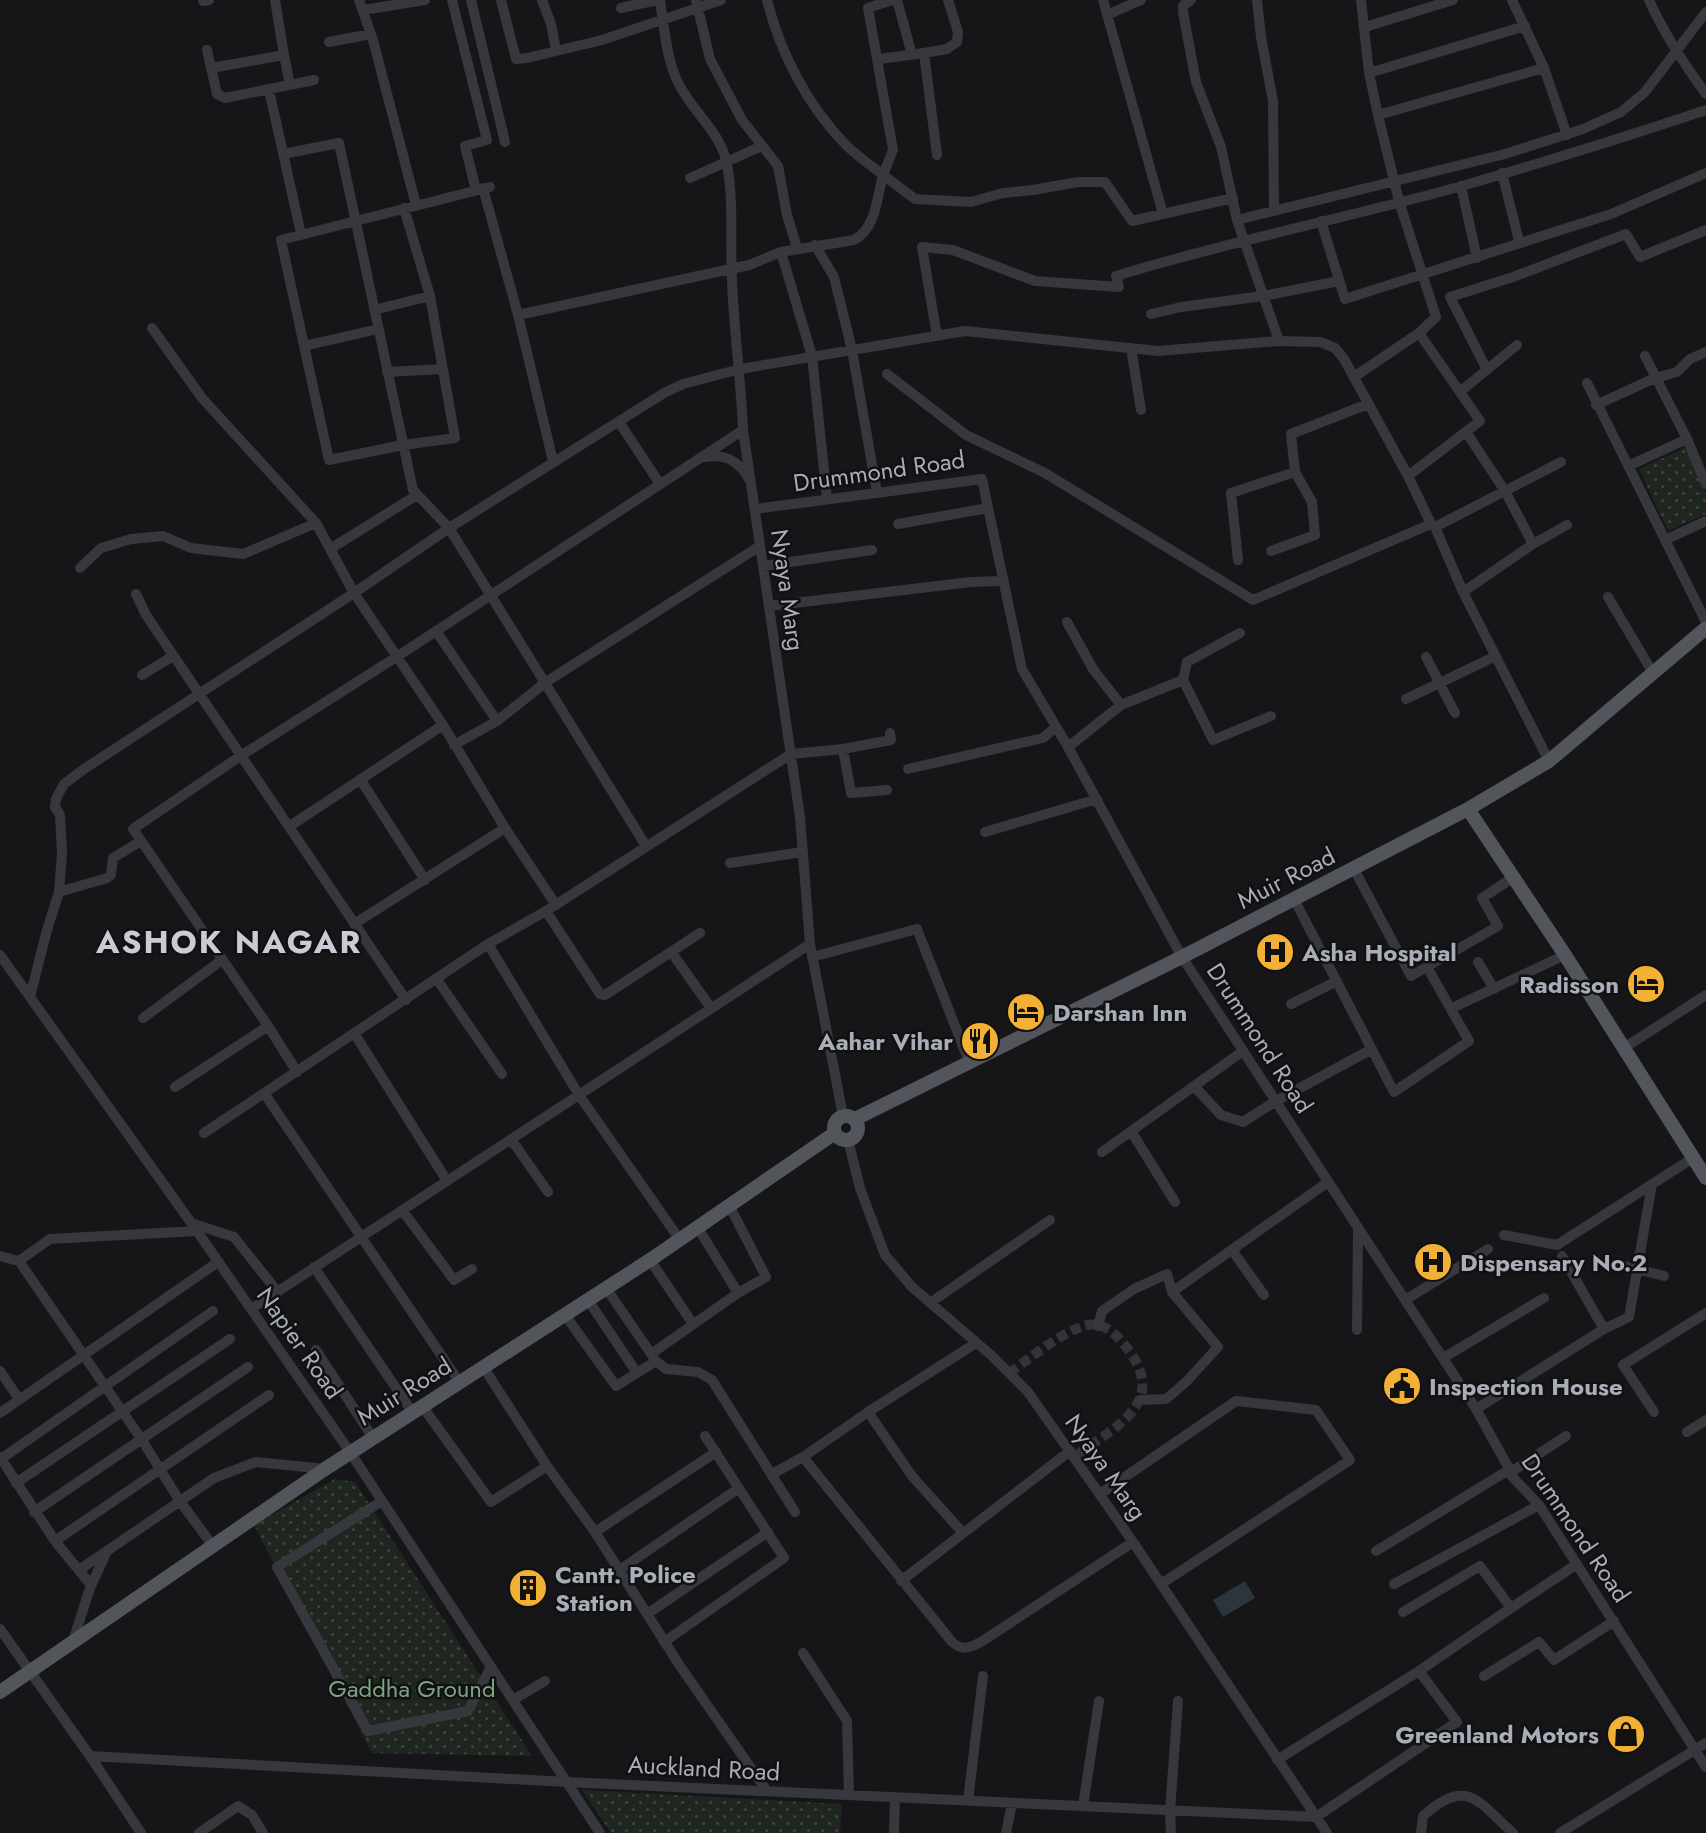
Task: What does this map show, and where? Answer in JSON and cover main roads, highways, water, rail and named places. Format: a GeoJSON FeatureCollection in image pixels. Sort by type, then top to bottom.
{"type":"FeatureCollection","features":[{"type":"Feature","properties":{"kind":"main road","name":"Muir Road"},"geometry":{"type":"LineString","coordinates":[[849,1118],[970,1064],[1354,869],[1468,808],[1549,761],[1706,628]]}},
{"type":"Feature","properties":{"kind":"main road"},"geometry":{"type":"LineString","coordinates":[[1468,808],[1706,1178]]}},
{"type":"Feature","properties":{"kind":"main road"},"geometry":{"type":"LineString","coordinates":[[849,1118],[858,1124],[857,1132],[842,1136],[836,1121],[849,1118]]}},
{"type":"Feature","properties":{"kind":"main road","name":"Muir Road"},"geometry":{"type":"LineString","coordinates":[[0,1692],[350,1452],[650,1260],[729,1205],[842,1136]]}},
{"type":"Feature","properties":{"kind":"tunnel"},"geometry":{"type":"LineString","coordinates":[[1009,1373],[1057,1339],[1087,1325],[1098,1325],[1107,1329],[1123,1343],[1137,1363],[1142,1381],[1141,1396],[1122,1422],[1074,1457]]}},
{"type":"Feature","properties":{"kind":"place","name":"Asha Hospital"},"geometry":{"type":"Point","coordinates":[1275,952]}},
{"type":"Feature","properties":{"kind":"place","name":"Radisson"},"geometry":{"type":"Point","coordinates":[1646,984]}},
{"type":"Feature","properties":{"kind":"place","name":"Darshan Inn"},"geometry":{"type":"Point","coordinates":[1026,1012]}},
{"type":"Feature","properties":{"kind":"place","name":"Aahar Vihar"},"geometry":{"type":"Point","coordinates":[980,1041]}},
{"type":"Feature","properties":{"kind":"place","name":"Dispensary No.2"},"geometry":{"type":"Point","coordinates":[1433,1262]}},
{"type":"Feature","properties":{"kind":"place","name":"Inspection House"},"geometry":{"type":"Point","coordinates":[1402,1386]}},
{"type":"Feature","properties":{"kind":"place","name":"Cantt. Police Station"},"geometry":{"type":"Point","coordinates":[528,1588]}},
{"type":"Feature","properties":{"kind":"place","name":"Greenland Motors"},"geometry":{"type":"Point","coordinates":[1626,1734]}},
{"type":"Feature","properties":{"kind":"district","name":"ASHOK NAGAR"},"geometry":{"type":"Point","coordinates":[229,942]}},
{"type":"Feature","properties":{"kind":"park label","name":"Gaddha Ground"},"geometry":{"type":"Point","coordinates":[412,1688]}}]}
